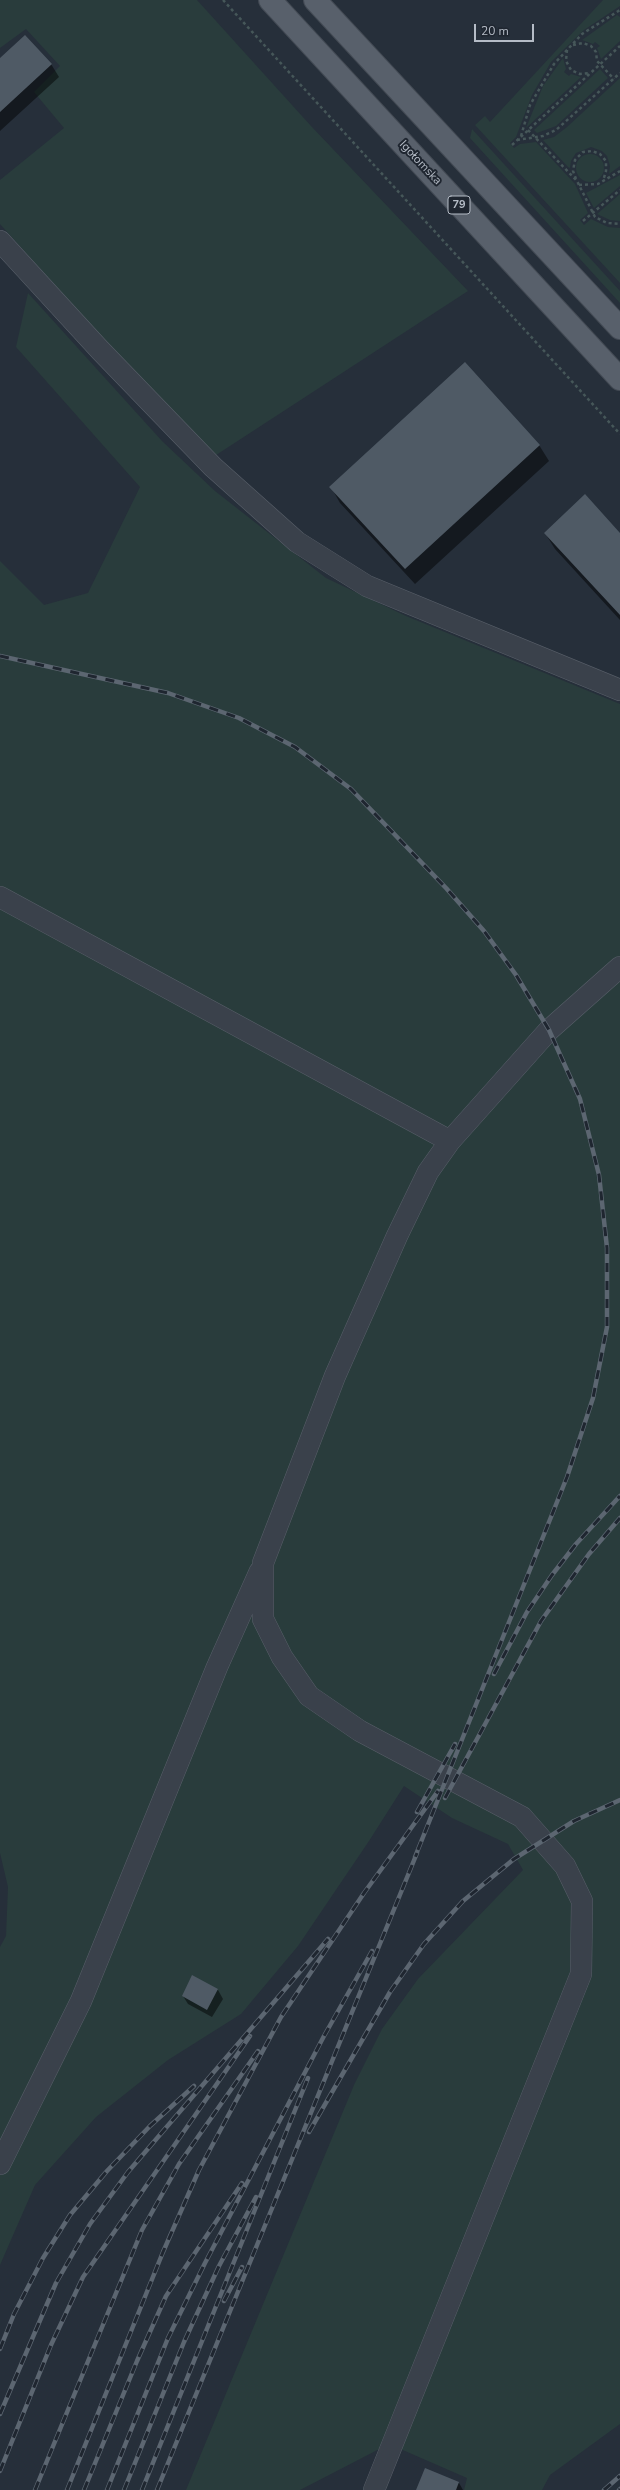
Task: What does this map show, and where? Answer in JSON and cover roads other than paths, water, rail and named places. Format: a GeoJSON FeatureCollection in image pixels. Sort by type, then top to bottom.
{"type":"FeatureCollection","features":[{"type":"Feature","properties":{"kind":"main road"},"geometry":{"type":"LineString","coordinates":[[264,0],[298,31]]}},
{"type":"Feature","properties":{"kind":"main road","name":"Igołomska"},"geometry":{"type":"LineString","coordinates":[[270,0],[620,379]]}},
{"type":"Feature","properties":{"kind":"main road"},"geometry":{"type":"LineString","coordinates":[[318,2],[620,328]]}},
{"type":"Feature","properties":{"kind":"lane"},"geometry":{"type":"LineString","coordinates":[[0,241],[100,350],[213,467],[297,542],[367,586],[620,690]]}},
{"type":"Feature","properties":{"kind":"lane"},"geometry":{"type":"LineString","coordinates":[[0,897],[450,1141]]}},
{"type":"Feature","properties":{"kind":"lane"},"geometry":{"type":"LineString","coordinates":[[0,2164],[81,2001],[217,1666],[263,1563],[335,1376],[397,1236],[428,1172],[450,1141],[549,1030],[620,967]]}},
{"type":"Feature","properties":{"kind":"lane"},"geometry":{"type":"LineString","coordinates":[[263,1563],[263,1620],[282,1657],[309,1696],[360,1731],[522,1817],[566,1866],[582,1901],[581,1974],[374,2490]]}},
{"type":"Feature","properties":{"kind":"railway"},"geometry":{"type":"LineString","coordinates":[[0,656],[168,693],[239,718],[295,747],[351,789],[446,888],[484,931],[516,975],[549,1030],[580,1099],[599,1175],[607,1248],[607,1327],[593,1398],[567,1477],[415,1857]]}},
{"type":"Feature","properties":{"kind":"railway"},"geometry":{"type":"LineString","coordinates":[[494,1674],[527,1612],[552,1575],[576,1544],[620,1496]]}},
{"type":"Feature","properties":{"kind":"railway"},"geometry":{"type":"LineString","coordinates":[[445,1798],[541,1621],[589,1554],[620,1518]]}},
{"type":"Feature","properties":{"kind":"railway"},"geometry":{"type":"LineString","coordinates":[[417,1812],[455,1744]]}},
{"type":"Feature","properties":{"kind":"railway"},"geometry":{"type":"LineString","coordinates":[[67,2490],[163,2252],[199,2170],[281,2017],[364,1893],[438,1791]]}},
{"type":"Feature","properties":{"kind":"railway"},"geometry":{"type":"LineString","coordinates":[[309,2132],[390,1992],[424,1944],[463,1901],[514,1859],[574,1821],[620,1800]]}},
{"type":"Feature","properties":{"kind":"railway"},"geometry":{"type":"LineString","coordinates":[[157,2490],[417,1853]]}},
{"type":"Feature","properties":{"kind":"railway"},"geometry":{"type":"LineString","coordinates":[[0,2414],[56,2283],[90,2224],[128,2172],[328,1939]]}},
{"type":"Feature","properties":{"kind":"railway"},"geometry":{"type":"LineString","coordinates":[[107,2490],[168,2338],[205,2263],[324,2036],[372,1951]]}},
{"type":"Feature","properties":{"kind":"railway"},"geometry":{"type":"LineString","coordinates":[[0,2471],[51,2345],[83,2277],[250,2036]]}},
{"type":"Feature","properties":{"kind":"railway"},"geometry":{"type":"LineString","coordinates":[[35,2490],[142,2230],[179,2164],[258,2051]]}},
{"type":"Feature","properties":{"kind":"railway"},"geometry":{"type":"LineString","coordinates":[[142,2490],[308,2078]]}},
{"type":"Feature","properties":{"kind":"railway"},"geometry":{"type":"LineString","coordinates":[[0,2349],[14,2314],[43,2258],[70,2215],[107,2171],[150,2126],[194,2086]]}},
{"type":"Feature","properties":{"kind":"railway"},"geometry":{"type":"LineString","coordinates":[[84,2490],[137,2361],[166,2296],[242,2183]]}},
{"type":"Feature","properties":{"kind":"railway"},"geometry":{"type":"LineString","coordinates":[[124,2490],[184,2342],[219,2266],[256,2197]]}},
{"type":"Feature","properties":{"kind":"railway"},"geometry":{"type":"LineString","coordinates":[[224,2301],[242,2267]]}},
{"type":"Feature","properties":{"kind":"railway"},"geometry":{"type":"LineString","coordinates":[[604,2490],[620,2476]]}}]}
